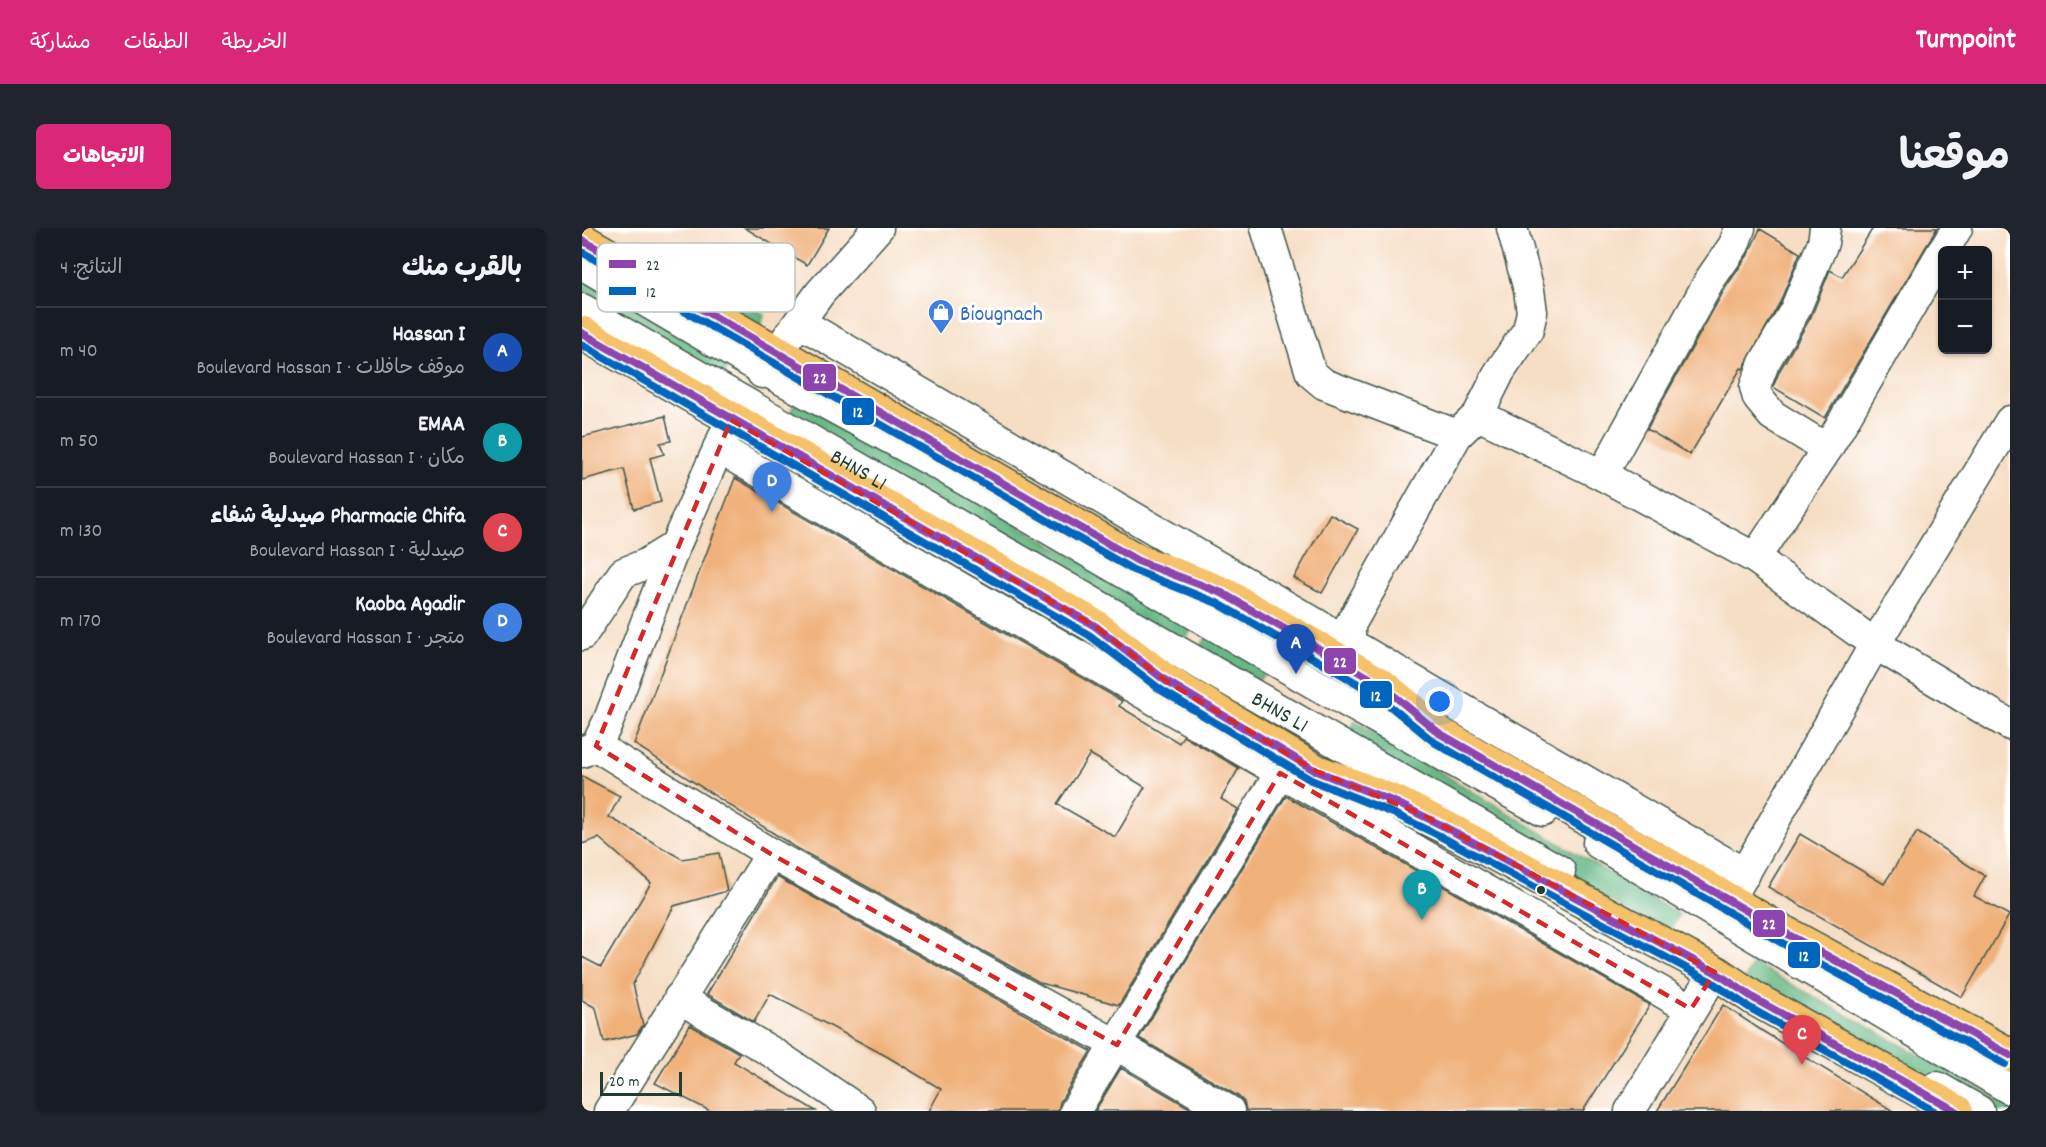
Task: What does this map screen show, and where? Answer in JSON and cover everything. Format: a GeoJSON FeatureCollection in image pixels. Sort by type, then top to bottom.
{"type":"FeatureCollection","features":[{"type":"Feature","properties":{"kind":"main road"},"geometry":{"type":"LineString","coordinates":[[582,240],[597,250]]}},
{"type":"Feature","properties":{"kind":"main road"},"geometry":{"type":"LineString","coordinates":[[694,312],[771,361],[1138,561],[1235,589],[1350,655],[1439,733],[1737,887],[2010,1055]]}},
{"type":"Feature","properties":{"kind":"main road"},"geometry":{"type":"LineString","coordinates":[[582,333],[731,423],[1095,626],[1166,681],[1316,771],[1419,813],[1714,972],[1755,999],[1956,1111]]}},
{"type":"Feature","properties":{"kind":"street"},"geometry":{"type":"LineString","coordinates":[[878,228],[820,293],[771,361],[731,423],[675,546],[623,685],[589,749],[771,854],[1117,1045],[1229,1111]]}},
{"type":"Feature","properties":{"kind":"street"},"geometry":{"type":"LineString","coordinates":[[1266,228],[1311,373],[1324,384],[1457,435]]}},
{"type":"Feature","properties":{"kind":"street"},"geometry":{"type":"LineString","coordinates":[[1350,655],[1350,625],[1457,435],[1478,415],[1500,371],[1528,330],[1532,312],[1529,291],[1512,228]]}},
{"type":"Feature","properties":{"kind":"street"},"geometry":{"type":"LineString","coordinates":[[1602,475],[1711,278],[1734,246],[1740,228]]}},
{"type":"Feature","properties":{"kind":"street"},"geometry":{"type":"LineString","coordinates":[[1824,228],[1823,243],[1795,310],[1764,363],[1755,387],[1758,398],[1772,415],[1827,449]]}},
{"type":"Feature","properties":{"kind":"street"},"geometry":{"type":"LineString","coordinates":[[1946,246],[1957,228]]}},
{"type":"Feature","properties":{"kind":"street"},"geometry":{"type":"LineString","coordinates":[[1755,558],[1827,449],[1938,260]]}},
{"type":"Feature","properties":{"kind":"street","name":"BHNS L1"},"geometry":{"type":"LineString","coordinates":[[582,264],[597,272]]}},
{"type":"Feature","properties":{"kind":"street","name":"BHNS L1"},"geometry":{"type":"LineString","coordinates":[[582,309],[731,423],[1979,1111]]}},
{"type":"Feature","properties":{"kind":"street","name":"BHNS L1"},"geometry":{"type":"LineString","coordinates":[[676,312],[771,361],[941,466],[1296,674],[1567,825],[2010,1089]]}},
{"type":"Feature","properties":{"kind":"street"},"geometry":{"type":"LineString","coordinates":[[799,322],[1235,589]]}},
{"type":"Feature","properties":{"kind":"street"},"geometry":{"type":"LineString","coordinates":[[1478,415],[1602,475],[1755,558],[1875,644],[2010,725]]}},
{"type":"Feature","properties":{"kind":"street"},"geometry":{"type":"LineString","coordinates":[[1737,887],[1875,644],[2010,421]]}},
{"type":"Feature","properties":{"kind":"street"},"geometry":{"type":"LineString","coordinates":[[731,423],[1280,773],[1691,1009]]}},
{"type":"Feature","properties":{"kind":"street"},"geometry":{"type":"LineString","coordinates":[[582,635],[623,573],[646,564],[675,546]]}},
{"type":"Feature","properties":{"kind":"street"},"geometry":{"type":"LineString","coordinates":[[1075,1111],[1280,773]]}},
{"type":"Feature","properties":{"kind":"street"},"geometry":{"type":"LineString","coordinates":[[609,1111],[771,854]]}},
{"type":"Feature","properties":{"kind":"street"},"geometry":{"type":"LineString","coordinates":[[1630,1111],[1714,972]]}},
{"type":"Feature","properties":{"kind":"street"},"geometry":{"type":"LineString","coordinates":[[679,998],[775,1054],[860,1111]]}},
{"type":"Feature","properties":{"kind":"highlighted area"},"geometry":{"type":"Polygon","coordinates":[[[731,420],[1095,626],[1166,681],[1316,771],[1419,813],[1715,972],[1691,1009],[1280,773],[1117,1045],[771,854],[596,746],[731,420]]]}},
{"type":"Feature","properties":{"kind":"green space"},"geometry":{"type":"Polygon","coordinates":[[[582,278],[597,287],[597,312],[640,312],[729,364],[719,385],[582,307],[582,278]]]}},
{"type":"Feature","properties":{"kind":"green space"},"geometry":{"type":"Polygon","coordinates":[[[728,312],[760,312],[764,314],[759,328],[728,312]]]}},
{"type":"Feature","properties":{"kind":"green space"},"geometry":{"type":"Polygon","coordinates":[[[798,398],[1193,626],[1178,652],[782,427],[798,398]]]}},
{"type":"Feature","properties":{"kind":"green space"},"geometry":{"type":"Polygon","coordinates":[[[1208,635],[1268,669],[1249,692],[1192,660],[1208,635]]]}},
{"type":"Feature","properties":{"kind":"green space"},"geometry":{"type":"Polygon","coordinates":[[[1355,721],[1679,915],[1668,934],[1341,746],[1355,721]]]}},
{"type":"Feature","properties":{"kind":"green space"},"geometry":{"type":"Polygon","coordinates":[[[1753,963],[2010,1105],[2010,1111],[1968,1111],[1743,984],[1753,963]]]}},
{"type":"Feature","properties":{"kind":"building"},"geometry":{"type":"Polygon","coordinates":[[[745,228],[829,228],[807,265],[795,258],[795,243],[770,243],[745,228]]]}},
{"type":"Feature","properties":{"kind":"building"},"geometry":{"type":"Polygon","coordinates":[[[1873,228],[1937,228],[1825,418],[1773,387],[1780,370],[1811,317],[1830,270],[1842,277],[1873,228]]]}},
{"type":"Feature","properties":{"kind":"building"},"geometry":{"type":"Polygon","coordinates":[[[1760,229],[1800,253],[1780,302],[1743,369],[1741,368],[1690,455],[1647,429],[1726,287],[1748,255],[1760,229]]]}},
{"type":"Feature","properties":{"kind":"building"},"geometry":{"type":"Polygon","coordinates":[[[665,416],[671,441],[660,443],[664,454],[650,458],[661,502],[634,509],[624,469],[582,480],[582,437],[665,416]]]}},
{"type":"Feature","properties":{"kind":"building"},"geometry":{"type":"Polygon","coordinates":[[[735,478],[1122,701],[1119,706],[1179,743],[1183,736],[1239,768],[1221,799],[1238,809],[1119,1005],[1041,983],[795,847],[634,744],[735,478]],[[1090,754],[1057,804],[1115,837],[1145,787],[1090,754]]]}},
{"type":"Feature","properties":{"kind":"building"},"geometry":{"type":"Polygon","coordinates":[[[1330,514],[1358,529],[1322,593],[1294,578],[1330,514]]]}},
{"type":"Feature","properties":{"kind":"building"},"geometry":{"type":"Polygon","coordinates":[[[582,776],[620,796],[609,817],[682,859],[719,853],[727,891],[674,906],[633,984],[643,1025],[637,1034],[604,1042],[596,1008],[582,1000],[582,957],[601,967],[651,883],[599,838],[582,844],[582,776]]]}},
{"type":"Feature","properties":{"kind":"building"},"geometry":{"type":"Polygon","coordinates":[[[1286,796],[1650,1005],[1583,1111],[1246,1111],[1244,1102],[1238,1096],[1139,1038],[1286,796]]]}},
{"type":"Feature","properties":{"kind":"building"},"geometry":{"type":"Polygon","coordinates":[[[1917,832],[1985,876],[1974,896],[2009,915],[1962,997],[1768,887],[1800,834],[1884,884],[1917,832]]]}},
{"type":"Feature","properties":{"kind":"building"},"geometry":{"type":"Polygon","coordinates":[[[777,877],[1091,1051],[1060,1102],[1058,1111],[929,1111],[941,1089],[888,1057],[770,994],[754,1022],[707,994],[777,877]]]}},
{"type":"Feature","properties":{"kind":"building"},"geometry":{"type":"Polygon","coordinates":[[[1723,1005],[1764,1032],[1893,1111],[1657,1111],[1723,1005]]]}},
{"type":"Feature","properties":{"kind":"building"},"geometry":{"type":"Polygon","coordinates":[[[690,1025],[739,1053],[734,1062],[816,1111],[710,1111],[655,1083],[690,1025]]]}},
{"type":"Feature","properties":{"kind":"building"},"geometry":{"type":"Polygon","coordinates":[[[1121,1068],[1195,1111],[1095,1111],[1121,1068]]]}},
{"type":"Feature","properties":{"kind":"transit line","name":"22"},"geometry":{"type":"LineString","coordinates":[[582,240],[597,249]]}},
{"type":"Feature","properties":{"kind":"transit line","name":"12"},"geometry":{"type":"LineString","coordinates":[[582,252],[597,261]]}},
{"type":"Feature","properties":{"kind":"transit line","name":"12"},"geometry":{"type":"LineString","coordinates":[[686,312],[1133,570],[1217,603],[1374,693],[1434,742],[1782,943],[2005,1064]]}},
{"type":"Feature","properties":{"kind":"transit line","name":"22"},"geometry":{"type":"LineString","coordinates":[[707,312],[1138,561],[1222,593],[1380,684],[1439,733],[1787,934],[2010,1055]]}},
{"type":"Feature","properties":{"kind":"transit line","name":"22"},"geometry":{"type":"LineString","coordinates":[[582,333],[1095,626],[1166,681],[1316,771],[1397,803],[1441,825],[1715,972],[1755,999],[1956,1111]]}},
{"type":"Feature","properties":{"kind":"transit line","name":"12"},"geometry":{"type":"LineString","coordinates":[[582,345],[1089,635],[1161,690],[1311,780],[1393,813],[1436,834],[1710,981],[1750,1008],[1934,1111]]}},
{"type":"Feature","properties":{"kind":"place","name":"Biougnach"},"geometry":{"type":"Point","coordinates":[941,335]}},
{"type":"Feature","properties":{"kind":"place","name":"Kaoba Agadir"},"geometry":{"type":"Point","coordinates":[772,512]}},
{"type":"Feature","properties":{"kind":"place","name":"Hassan I"},"geometry":{"type":"Point","coordinates":[1296,674]}},
{"type":"Feature","properties":{"kind":"place","name":"EMAA"},"geometry":{"type":"Point","coordinates":[1422,920]}},
{"type":"Feature","properties":{"kind":"place","name":"Pharmacie Chifa صيدلية شفاء"},"geometry":{"type":"Point","coordinates":[1802,1065]}}]}
